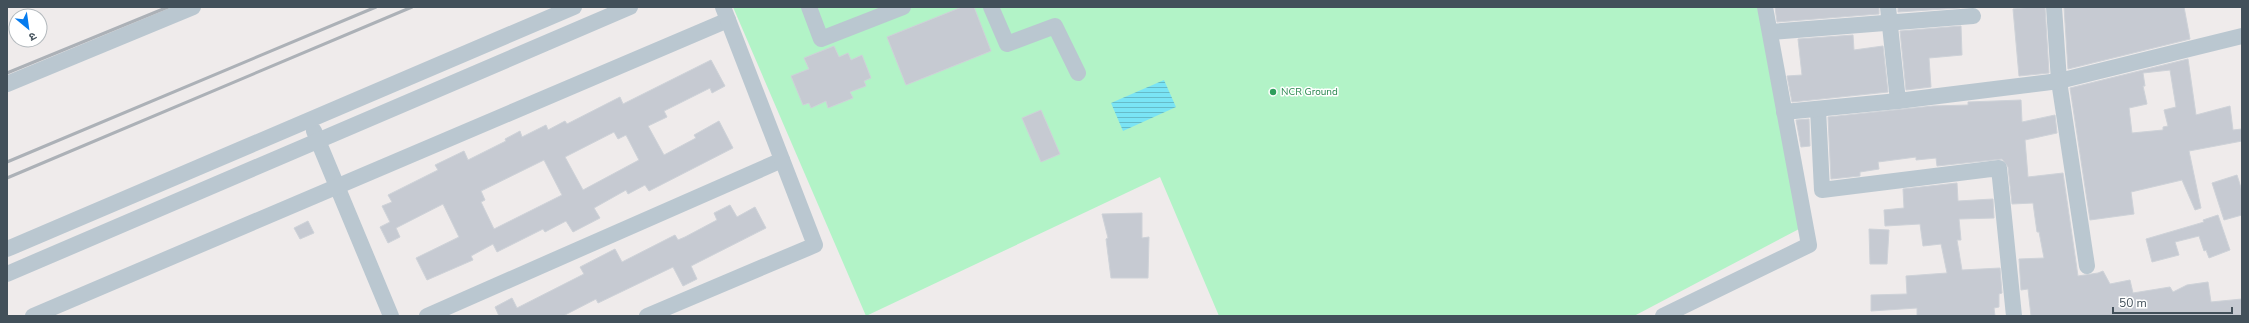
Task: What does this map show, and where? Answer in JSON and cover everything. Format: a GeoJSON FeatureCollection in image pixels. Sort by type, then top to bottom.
{"type":"FeatureCollection","features":[{"type":"Feature","properties":{"kind":"street"},"geometry":{"type":"LineString","coordinates":[[7,84],[193,7]]}},
{"type":"Feature","properties":{"kind":"street"},"geometry":{"type":"LineString","coordinates":[[7,249],[574,7]]}},
{"type":"Feature","properties":{"kind":"street"},"geometry":{"type":"LineString","coordinates":[[7,274],[630,7]]}},
{"type":"Feature","properties":{"kind":"street"},"geometry":{"type":"LineString","coordinates":[[809,7],[821,39],[903,7]]}},
{"type":"Feature","properties":{"kind":"street"},"geometry":{"type":"LineString","coordinates":[[991,7],[1007,44],[1055,26],[1078,73]]}},
{"type":"Feature","properties":{"kind":"street"},"geometry":{"type":"LineString","coordinates":[[1663,316],[1809,245],[1765,7]]}},
{"type":"Feature","properties":{"kind":"street"},"geometry":{"type":"LineString","coordinates":[[2054,7],[2059,81],[2087,266]]}},
{"type":"Feature","properties":{"kind":"street"},"geometry":{"type":"LineString","coordinates":[[34,316],[337,187],[725,14],[815,244],[646,316]]}},
{"type":"Feature","properties":{"kind":"street"},"geometry":{"type":"LineString","coordinates":[[1770,32],[1888,15],[1973,16]]}},
{"type":"Feature","properties":{"kind":"street"},"geometry":{"type":"LineString","coordinates":[[1888,15],[1898,101]]}},
{"type":"Feature","properties":{"kind":"street"},"geometry":{"type":"LineString","coordinates":[[1784,112],[1898,101],[2059,81],[2242,36]]}},
{"type":"Feature","properties":{"kind":"street"},"geometry":{"type":"LineString","coordinates":[[1818,109],[1822,190],[1999,168],[2014,316]]}},
{"type":"Feature","properties":{"kind":"street"},"geometry":{"type":"LineString","coordinates":[[309,120],[391,316]]}},
{"type":"Feature","properties":{"kind":"street"},"geometry":{"type":"LineString","coordinates":[[427,316],[782,160]]}},
{"type":"Feature","properties":{"kind":"green space","name":"NCR Ground"},"geometry":{"type":"Polygon","coordinates":[[[733,7],[1762,7],[1801,228],[1634,316],[1219,316],[1160,177],[866,316],[733,7]]]}},
{"type":"Feature","properties":{"kind":"water"},"geometry":{"type":"Polygon","coordinates":[[[1164,80],[1176,107],[1123,131],[1111,103],[1164,80]]]}},
{"type":"Feature","properties":{"kind":"building"},"geometry":{"type":"Polygon","coordinates":[[[962,7],[974,7],[991,51],[906,85],[887,37],[962,7]]]}},
{"type":"Feature","properties":{"kind":"building"},"geometry":{"type":"Polygon","coordinates":[[[1775,7],[1879,7],[1879,14],[1777,22],[1775,7]]]}},
{"type":"Feature","properties":{"kind":"building"},"geometry":{"type":"Polygon","coordinates":[[[1898,7],[1960,7],[1960,8],[1898,12],[1898,7]]]}},
{"type":"Feature","properties":{"kind":"building"},"geometry":{"type":"Polygon","coordinates":[[[2045,7],[2049,73],[2019,76],[2013,9],[2045,7]]]}},
{"type":"Feature","properties":{"kind":"building"},"geometry":{"type":"Polygon","coordinates":[[[2064,7],[2184,7],[2190,39],[2068,69],[2064,7]]]}},
{"type":"Feature","properties":{"kind":"building"},"geometry":{"type":"Polygon","coordinates":[[[1961,26],[1962,55],[1929,58],[1931,87],[1906,90],[1900,31],[1961,26]]]}},
{"type":"Feature","properties":{"kind":"building"},"geometry":{"type":"Polygon","coordinates":[[[1853,35],[1854,50],[1883,46],[1888,92],[1792,102],[1787,76],[1802,75],[1798,39],[1853,35]]]}},
{"type":"Feature","properties":{"kind":"building"},"geometry":{"type":"Polygon","coordinates":[[[834,46],[839,57],[848,53],[851,60],[862,55],[871,78],[864,81],[866,86],[850,92],[853,98],[828,108],[826,101],[811,108],[809,103],[803,105],[791,76],[809,69],[804,58],[834,46]]]}},
{"type":"Feature","properties":{"kind":"building"},"geometry":{"type":"Polygon","coordinates":[[[2188,59],[2196,115],[2230,106],[2233,130],[2242,129],[2242,141],[2189,151],[2201,208],[2195,210],[2182,180],[2131,192],[2134,214],[2090,220],[2070,88],[2188,59]],[[2170,70],[2143,73],[2145,86],[2143,86],[2147,104],[2129,108],[2132,133],[2163,130],[2163,127],[2168,126],[2164,110],[2176,107],[2170,70]]]}},
{"type":"Feature","properties":{"kind":"building"},"geometry":{"type":"Polygon","coordinates":[[[711,60],[725,86],[712,93],[710,88],[664,111],[667,117],[648,126],[664,155],[696,138],[694,135],[719,121],[733,148],[649,191],[645,185],[628,194],[626,190],[594,208],[600,218],[573,232],[566,221],[545,232],[543,229],[497,252],[493,244],[471,256],[473,260],[427,280],[416,258],[459,237],[443,204],[396,228],[400,237],[388,243],[380,227],[390,222],[382,206],[392,202],[388,195],[438,170],[435,165],[464,151],[468,160],[506,141],[505,139],[520,131],[522,137],[546,125],[548,130],[565,121],[567,124],[620,97],[623,104],[711,60]],[[614,132],[565,157],[583,190],[639,160],[626,135],[618,139],[614,132]],[[544,160],[481,191],[485,200],[481,202],[494,229],[562,195],[544,160]]]}},
{"type":"Feature","properties":{"kind":"building"},"geometry":{"type":"Polygon","coordinates":[[[2021,100],[2022,122],[2055,115],[2057,133],[2025,140],[2028,177],[2063,173],[2078,276],[2103,271],[2110,284],[2130,280],[2133,293],[2170,287],[2173,292],[2187,285],[2208,282],[2211,302],[2242,299],[2242,316],[2031,316],[2028,289],[2021,290],[2019,259],[2044,258],[2039,232],[2037,232],[2033,203],[2012,204],[2008,167],[2002,159],[1937,166],[1936,158],[1916,160],[1916,157],[1878,162],[1879,169],[1860,172],[1860,176],[1831,179],[1828,117],[1933,106],[1968,105],[1968,102],[2021,100]]]}},
{"type":"Feature","properties":{"kind":"building"},"geometry":{"type":"Polygon","coordinates":[[[1041,110],[1060,154],[1041,162],[1022,118],[1041,110]]]}},
{"type":"Feature","properties":{"kind":"building"},"geometry":{"type":"Polygon","coordinates":[[[1809,119],[1810,146],[1801,147],[1796,120],[1809,119]]]}},
{"type":"Feature","properties":{"kind":"building"},"geometry":{"type":"Polygon","coordinates":[[[2237,175],[2242,191],[2242,215],[2224,220],[2212,183],[2237,175]]]}},
{"type":"Feature","properties":{"kind":"building"},"geometry":{"type":"Polygon","coordinates":[[[1957,183],[1958,201],[1993,199],[1994,218],[1959,219],[1961,240],[1957,240],[1962,270],[2000,268],[2002,293],[1999,294],[1999,307],[1994,308],[1995,316],[1917,316],[1917,308],[1871,311],[1871,295],[1907,294],[1906,276],[1947,273],[1941,244],[1923,246],[1920,224],[1885,226],[1884,210],[1904,208],[1903,189],[1957,183]]]}},
{"type":"Feature","properties":{"kind":"building"},"geometry":{"type":"Polygon","coordinates":[[[730,205],[737,217],[755,207],[766,228],[691,266],[697,279],[683,286],[673,267],[598,303],[596,299],[563,316],[499,316],[495,307],[512,298],[517,308],[584,274],[580,267],[615,249],[622,262],[675,235],[678,240],[717,220],[714,213],[730,205]]]}},
{"type":"Feature","properties":{"kind":"building"},"geometry":{"type":"Polygon","coordinates":[[[1142,213],[1142,238],[1149,237],[1148,278],[1111,278],[1106,239],[1108,238],[1102,214],[1142,213]]]}},
{"type":"Feature","properties":{"kind":"building"},"geometry":{"type":"Polygon","coordinates":[[[2218,215],[2230,250],[2209,258],[2206,250],[2204,251],[2199,236],[2175,242],[2179,255],[2152,262],[2146,239],[2204,222],[2203,220],[2218,215]]]}},
{"type":"Feature","properties":{"kind":"building"},"geometry":{"type":"Polygon","coordinates":[[[308,221],[314,233],[300,239],[294,228],[308,221]]]}},
{"type":"Feature","properties":{"kind":"building"},"geometry":{"type":"Polygon","coordinates":[[[1869,229],[1889,230],[1887,264],[1870,264],[1869,229]]]}},
{"type":"Feature","properties":{"kind":"railway"},"geometry":{"type":"LineString","coordinates":[[7,73],[168,7]]}},
{"type":"Feature","properties":{"kind":"railway"},"geometry":{"type":"LineString","coordinates":[[7,162],[376,7]]}},
{"type":"Feature","properties":{"kind":"railway"},"geometry":{"type":"LineString","coordinates":[[7,178],[412,7]]}},
{"type":"Feature","properties":{"kind":"place","name":"NCR Ground"},"geometry":{"type":"Point","coordinates":[1273,92]}}]}
